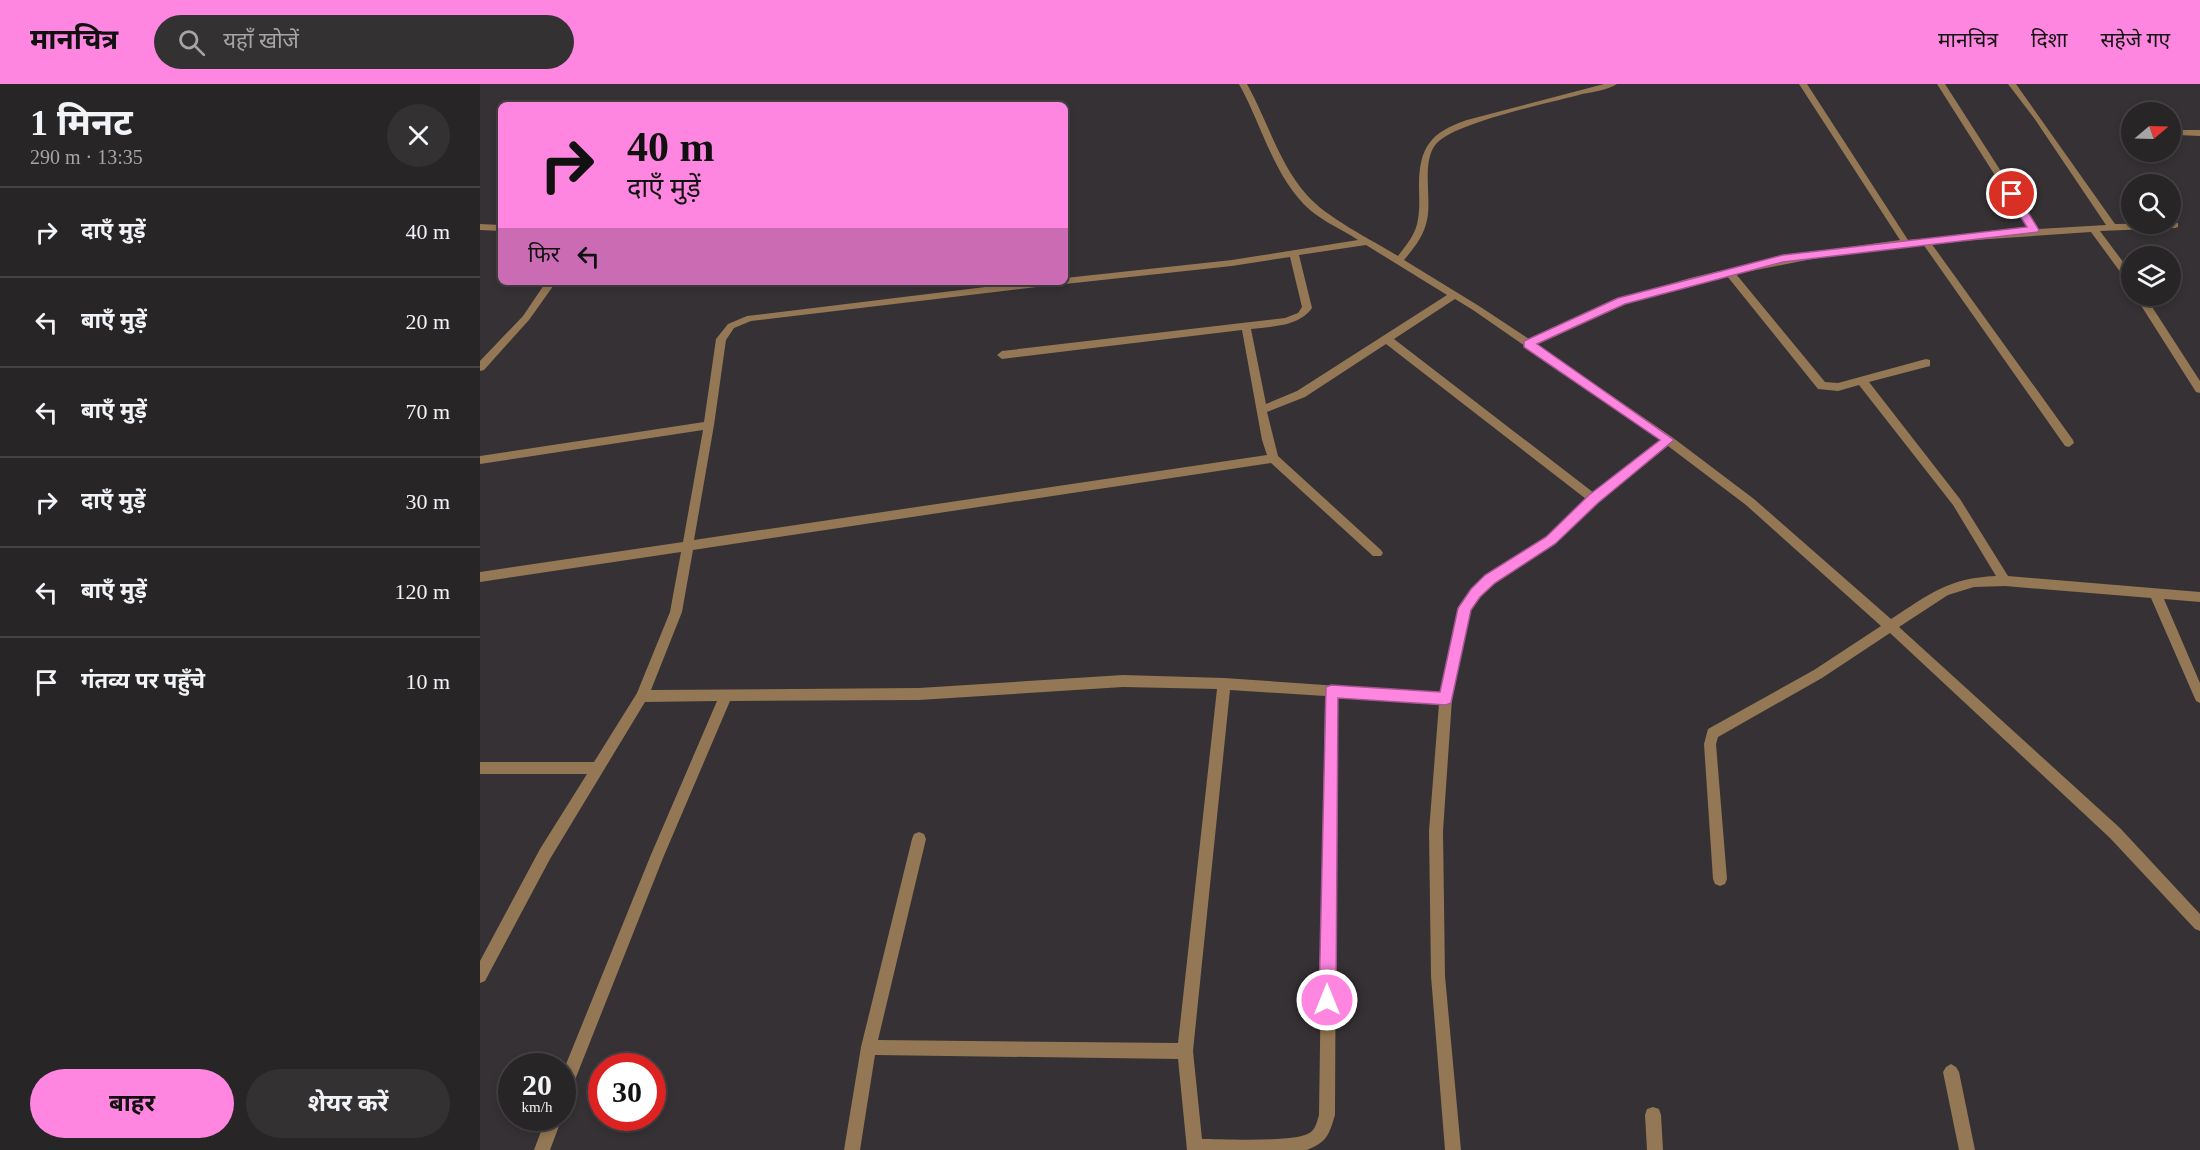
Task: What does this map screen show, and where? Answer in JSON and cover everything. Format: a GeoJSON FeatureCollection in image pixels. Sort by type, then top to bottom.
{"type":"FeatureCollection","features":[{"type":"Feature","properties":{"kind":"street"},"geometry":{"type":"LineString","coordinates":[[1243,84],[1260,113],[1299,195],[1315,209],[1399,260],[1528,344],[1668,440],[1750,502],[1890,626],[2115,833],[2200,924]]}},
{"type":"Feature","properties":{"kind":"street"},"geometry":{"type":"LineString","coordinates":[[1399,260],[1413,245],[1425,217],[1427,154],[1432,143],[1446,131],[1471,122],[1613,84]]}},
{"type":"Feature","properties":{"kind":"street"},"geometry":{"type":"LineString","coordinates":[[1803,84],[1906,243]]}},
{"type":"Feature","properties":{"kind":"street"},"geometry":{"type":"LineString","coordinates":[[1941,84],[2034,230]]}},
{"type":"Feature","properties":{"kind":"street"},"geometry":{"type":"LineString","coordinates":[[2012,84],[2112,227]]}},
{"type":"Feature","properties":{"kind":"street"},"geometry":{"type":"LineString","coordinates":[[2181,133],[2200,133]]}},
{"type":"Feature","properties":{"kind":"street"},"geometry":{"type":"LineString","coordinates":[[480,227],[498,228]]}},
{"type":"Feature","properties":{"kind":"street"},"geometry":{"type":"LineString","coordinates":[[1528,344],[1622,301],[1783,258],[2034,230],[2121,227]]}},
{"type":"Feature","properties":{"kind":"street"},"geometry":{"type":"LineString","coordinates":[[2093,228],[2121,267]]}},
{"type":"Feature","properties":{"kind":"street"},"geometry":{"type":"LineString","coordinates":[[1068,281],[1294,255],[1369,241]]}},
{"type":"Feature","properties":{"kind":"street"},"geometry":{"type":"LineString","coordinates":[[1925,241],[2069,442]]}},
{"type":"Feature","properties":{"kind":"street"},"geometry":{"type":"LineString","coordinates":[[1002,356],[1286,321],[1301,315],[1307,308],[1294,255]]}},
{"type":"Feature","properties":{"kind":"street"},"geometry":{"type":"LineString","coordinates":[[1729,272],[1816,382],[1829,388],[1926,363]]}},
{"type":"Feature","properties":{"kind":"street"},"geometry":{"type":"LineString","coordinates":[[480,367],[526,318],[549,285]]}},
{"type":"Feature","properties":{"kind":"street"},"geometry":{"type":"LineString","coordinates":[[480,976],[545,854],[642,696],[676,612],[709,425],[721,339],[731,326],[750,318],[1029,285]]}},
{"type":"Feature","properties":{"kind":"street"},"geometry":{"type":"LineString","coordinates":[[1262,410],[1301,394],[1454,295]]}},
{"type":"Feature","properties":{"kind":"street"},"geometry":{"type":"LineString","coordinates":[[2146,306],[2200,389]]}},
{"type":"Feature","properties":{"kind":"street"},"geometry":{"type":"LineString","coordinates":[[1246,326],[1273,458],[1377,553]]}},
{"type":"Feature","properties":{"kind":"street"},"geometry":{"type":"LineString","coordinates":[[1386,339],[1594,499]]}},
{"type":"Feature","properties":{"kind":"street"},"geometry":{"type":"LineString","coordinates":[[1861,380],[1951,494],[2005,580]]}},
{"type":"Feature","properties":{"kind":"street"},"geometry":{"type":"LineString","coordinates":[[480,460],[709,425]]}},
{"type":"Feature","properties":{"kind":"street"},"geometry":{"type":"LineString","coordinates":[[1453,1150],[1438,976],[1436,831],[1446,699],[1464,608],[1475,593],[1490,579],[1550,541],[1594,499],[1668,440]]}},
{"type":"Feature","properties":{"kind":"street"},"geometry":{"type":"LineString","coordinates":[[480,577],[687,548],[1273,458]]}},
{"type":"Feature","properties":{"kind":"street"},"geometry":{"type":"LineString","coordinates":[[1720,879],[1710,744],[1713,733],[1818,674],[1944,591],[1974,582],[2005,580],[2156,595],[2200,597]]}},
{"type":"Feature","properties":{"kind":"street"},"geometry":{"type":"LineString","coordinates":[[2156,595],[2200,697]]}},
{"type":"Feature","properties":{"kind":"street"},"geometry":{"type":"LineString","coordinates":[[642,696],[724,698],[919,694],[1123,681],[1224,684],[1446,699]]}},
{"type":"Feature","properties":{"kind":"street"},"geometry":{"type":"LineString","coordinates":[[1224,684],[1185,1051],[1195,1148],[1295,1147],[1313,1141],[1322,1131],[1327,1115],[1331,691]]}},
{"type":"Feature","properties":{"kind":"street"},"geometry":{"type":"LineString","coordinates":[[576,1060],[657,857],[724,698]]}},
{"type":"Feature","properties":{"kind":"street"},"geometry":{"type":"LineString","coordinates":[[480,768],[597,768]]}},
{"type":"Feature","properties":{"kind":"street"},"geometry":{"type":"LineString","coordinates":[[852,1150],[869,1047],[919,839]]}},
{"type":"Feature","properties":{"kind":"street"},"geometry":{"type":"LineString","coordinates":[[869,1047],[1185,1051]]}},
{"type":"Feature","properties":{"kind":"street"},"geometry":{"type":"LineString","coordinates":[[1951,1072],[1968,1150]]}},
{"type":"Feature","properties":{"kind":"street"},"geometry":{"type":"LineString","coordinates":[[1653,1115],[1655,1150]]}},
{"type":"Feature","properties":{"kind":"street"},"geometry":{"type":"LineString","coordinates":[[542,1150],[549,1131]]}},
{"type":"Feature","properties":{"kind":"route"},"geometry":{"type":"LineString","coordinates":[[1327,1000],[1331,691],[1446,699],[1464,608],[1475,593],[1490,579],[1550,541],[1594,499],[1668,440],[1528,344],[1586,315],[1622,301],[1783,258],[2034,230],[2012,194]]}}]}
